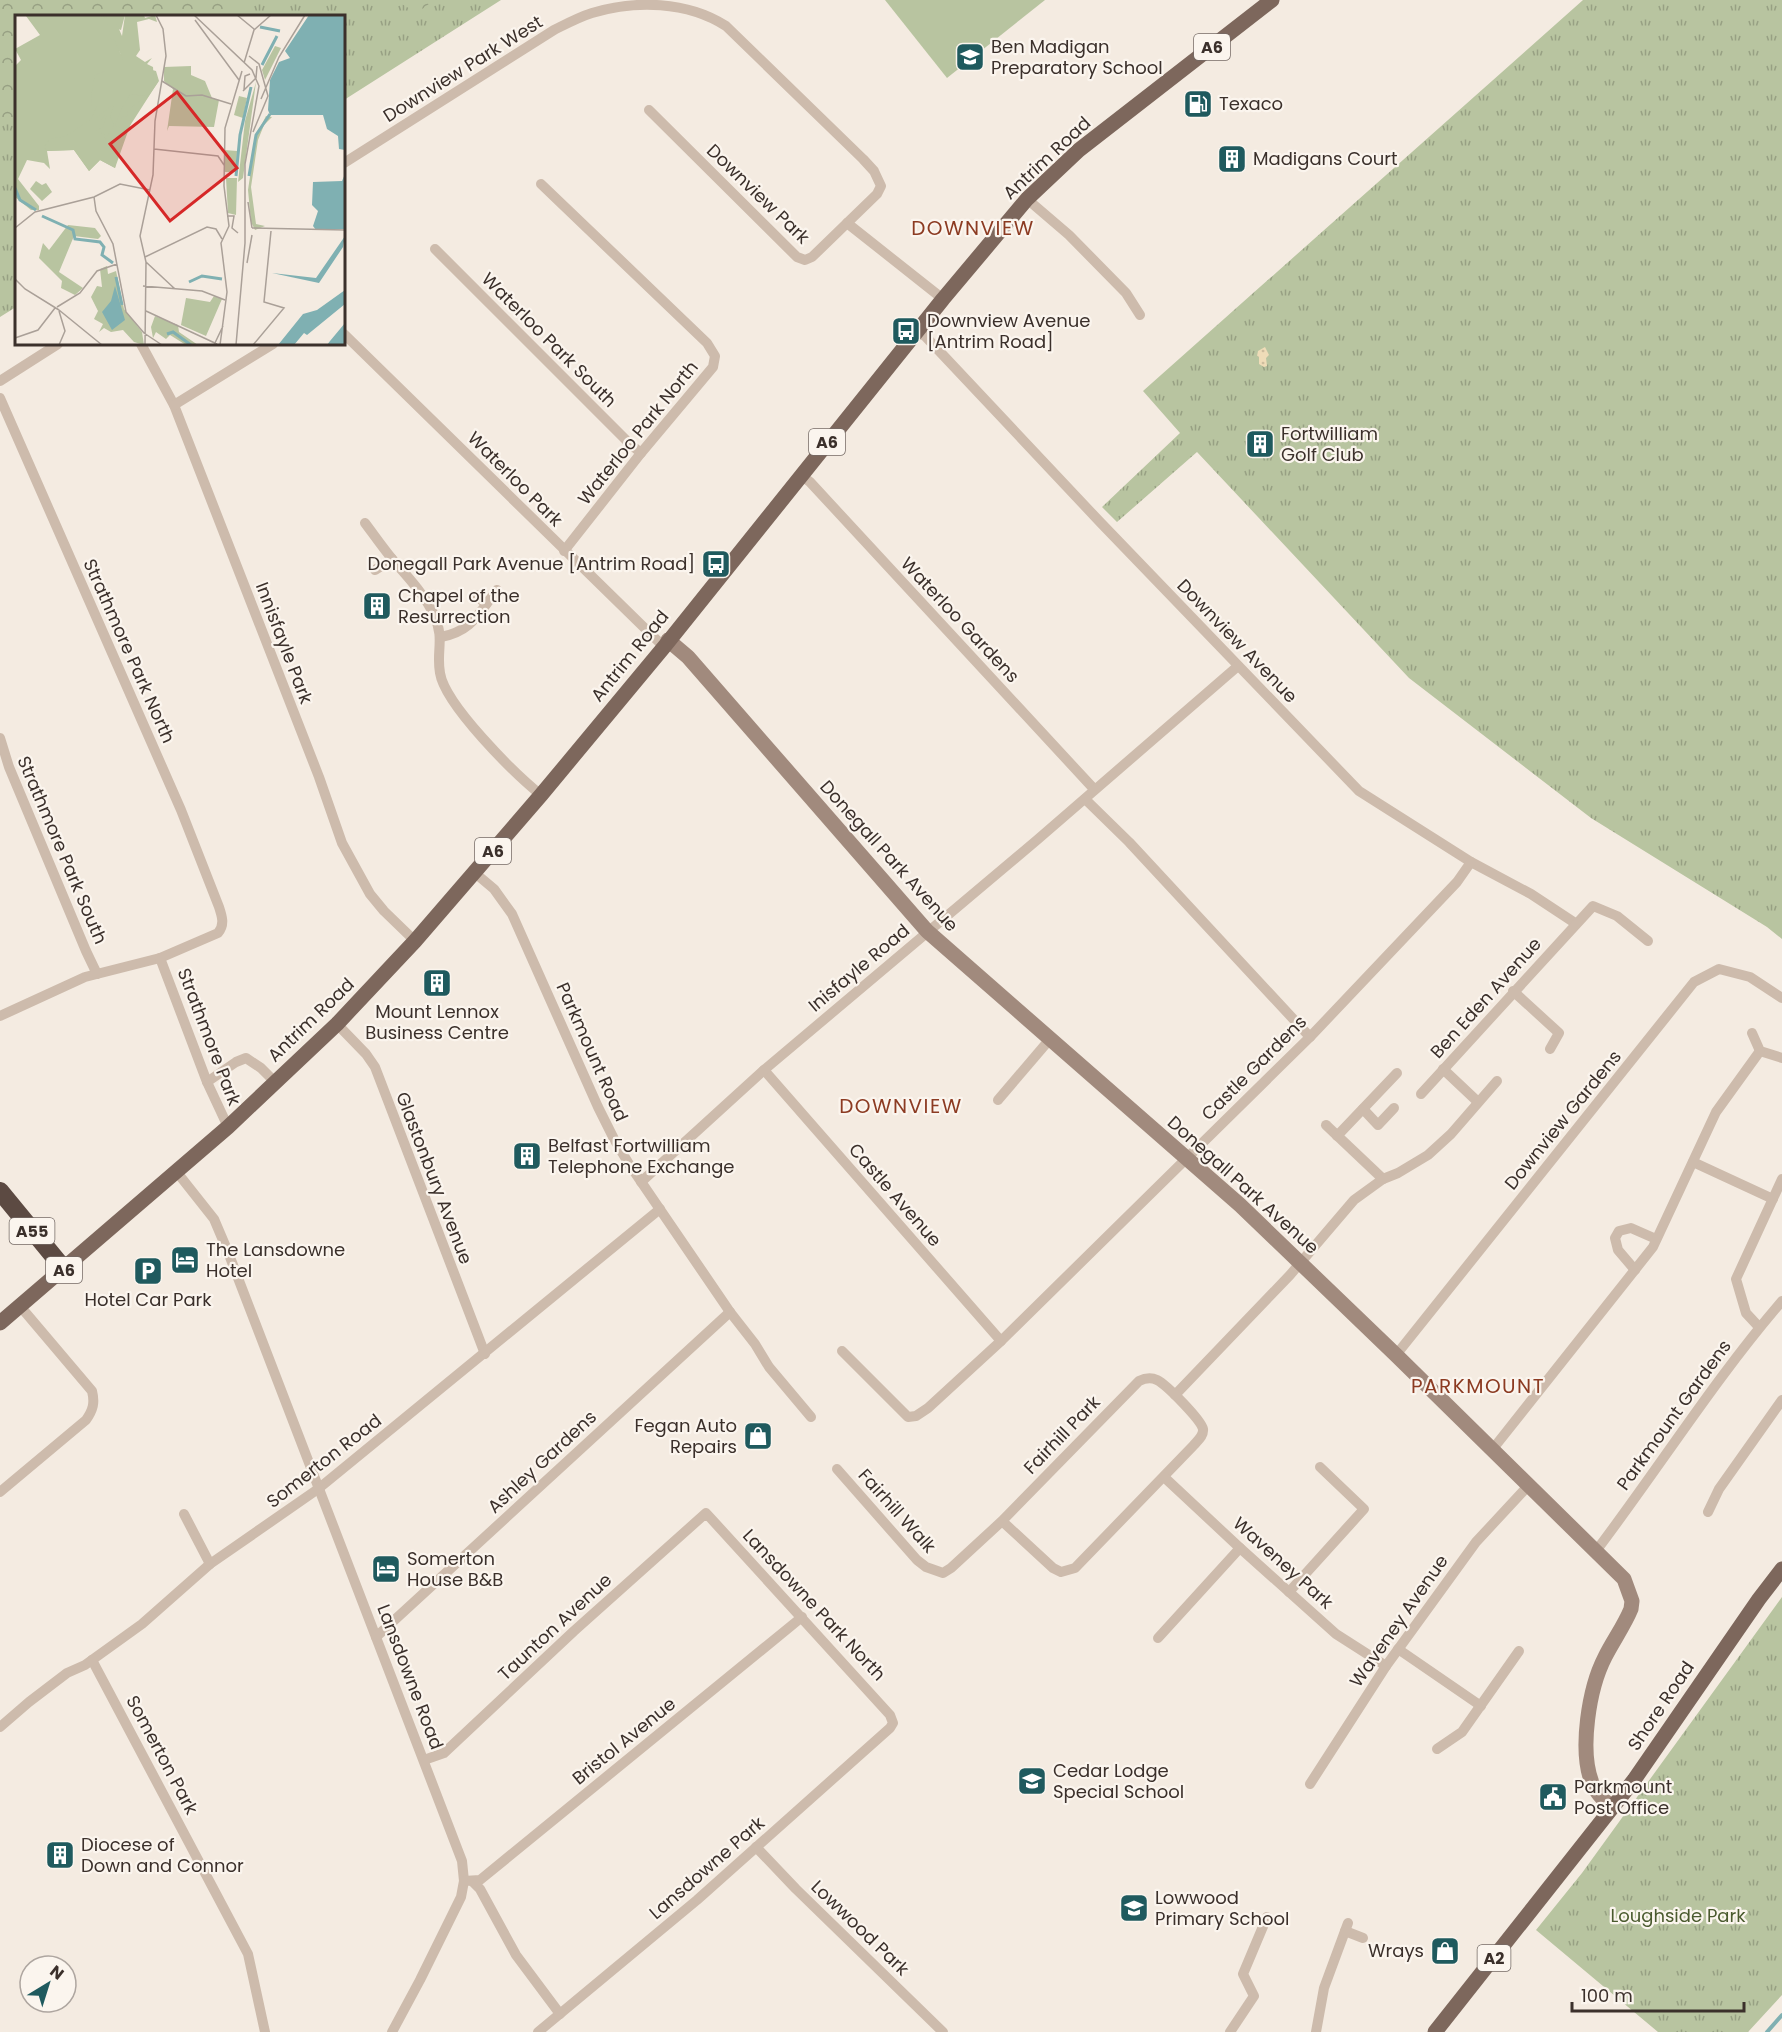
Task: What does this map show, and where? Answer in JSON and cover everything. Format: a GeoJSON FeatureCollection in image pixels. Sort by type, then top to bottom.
{"type":"FeatureCollection","features":[{"type":"Feature","properties":{"kind":"highway","name":"A55"},"geometry":{"type":"LineString","coordinates":[[0,1191],[64,1269]]}},
{"type":"Feature","properties":{"kind":"main road","name":"Antrim Road"},"geometry":{"type":"LineString","coordinates":[[0,1323],[228,1127],[337,1024],[415,941],[541,795],[943,299],[1028,199],[1079,150],[1272,0]]}},
{"type":"Feature","properties":{"kind":"main road","name":"Shore Road"},"geometry":{"type":"LineString","coordinates":[[1435,2032],[1646,1763],[1782,1569]]}},
{"type":"Feature","properties":{"kind":"street","name":"Downview Park West"},"geometry":{"type":"LineString","coordinates":[[345,163],[554,30],[601,10],[623,5],[653,4],[695,10],[710,15],[726,26],[874,171],[881,186],[877,194]]}},
{"type":"Feature","properties":{"kind":"street","name":"Downview Park"},"geometry":{"type":"LineString","coordinates":[[649,110],[797,257],[805,260],[812,257],[877,194]]}},
{"type":"Feature","properties":{"kind":"street","name":"Waterloo Park North"},"geometry":{"type":"LineString","coordinates":[[541,184],[707,343],[715,356],[713,367],[641,453],[564,551]]}},
{"type":"Feature","properties":{"kind":"street"},"geometry":{"type":"LineString","coordinates":[[1028,199],[1069,235],[1126,293],[1140,315]]}},
{"type":"Feature","properties":{"kind":"street"},"geometry":{"type":"LineString","coordinates":[[847,223],[943,299]]}},
{"type":"Feature","properties":{"kind":"street","name":"Waterloo Park South"},"geometry":{"type":"LineString","coordinates":[[435,249],[641,453]]}},
{"type":"Feature","properties":{"kind":"street","name":"Downview Avenue"},"geometry":{"type":"LineString","coordinates":[[918,331],[1359,791],[1471,862],[1531,894],[1575,923]]}},
{"type":"Feature","properties":{"kind":"street","name":"Waterloo Park"},"geometry":{"type":"LineString","coordinates":[[345,335],[564,551],[666,643]]}},
{"type":"Feature","properties":{"kind":"street"},"geometry":{"type":"LineString","coordinates":[[0,381],[56,345]]}},
{"type":"Feature","properties":{"kind":"street","name":"Innisfayle Park"},"geometry":{"type":"LineString","coordinates":[[142,345],[174,405],[319,777],[342,843],[370,894],[415,941]]}},
{"type":"Feature","properties":{"kind":"street"},"geometry":{"type":"LineString","coordinates":[[174,405],[271,345]]}},
{"type":"Feature","properties":{"kind":"street","name":"Strathmore Park North"},"geometry":{"type":"LineString","coordinates":[[0,398],[181,810],[219,906],[222,920]]}},
{"type":"Feature","properties":{"kind":"street","name":"Waterloo Gardens"},"geometry":{"type":"LineString","coordinates":[[801,475],[810,482],[1094,789]]}},
{"type":"Feature","properties":{"kind":"street"},"geometry":{"type":"LineString","coordinates":[[366,523],[426,600],[435,617],[441,636],[440,674],[451,699],[511,770],[541,795]]}},
{"type":"Feature","properties":{"kind":"street"},"geometry":{"type":"LineString","coordinates":[[375,570],[392,559]]}},
{"type":"Feature","properties":{"kind":"street"},"geometry":{"type":"LineString","coordinates":[[441,636],[458,634],[469,626],[497,590]]}},
{"type":"Feature","properties":{"kind":"street"},"geometry":{"type":"LineString","coordinates":[[476,596],[486,604]]}},
{"type":"Feature","properties":{"kind":"street","name":"Donegall Park Avenue"},"geometry":{"type":"LineString","coordinates":[[666,643],[688,657],[927,931],[1240,1205],[1624,1580],[1632,1601],[1628,1617],[1598,1674],[1586,1729],[1586,1748],[1591,1781],[1599,1796],[1612,1808]]}},
{"type":"Feature","properties":{"kind":"street","name":"Inisfayle Road"},"geometry":{"type":"LineString","coordinates":[[641,1182],[764,1070],[1085,799],[1238,666]]}},
{"type":"Feature","properties":{"kind":"street","name":"Strathmore Park South"},"geometry":{"type":"LineString","coordinates":[[0,738],[9,767],[97,974]]}},
{"type":"Feature","properties":{"kind":"street"},"geometry":{"type":"LineString","coordinates":[[1085,799],[1129,842],[1310,1037]]}},
{"type":"Feature","properties":{"kind":"street","name":"Castle Gardens"},"geometry":{"type":"LineString","coordinates":[[842,1351],[908,1417],[915,1416],[928,1408],[1001,1341],[1310,1037],[1457,882],[1471,862]]}},
{"type":"Feature","properties":{"kind":"street","name":"Parkmount Road"},"geometry":{"type":"LineString","coordinates":[[475,873],[505,901],[614,1139],[730,1312],[755,1344],[769,1367],[811,1417]]}},
{"type":"Feature","properties":{"kind":"street","name":"Ben Eden Avenue"},"geometry":{"type":"LineString","coordinates":[[1421,1094],[1575,923],[1593,906],[1617,916],[1648,941]]}},
{"type":"Feature","properties":{"kind":"street","name":"Strathmore Park"},"geometry":{"type":"LineString","coordinates":[[0,1016],[85,977],[160,958],[218,933],[222,928],[222,920]]}},
{"type":"Feature","properties":{"kind":"street","name":"Strathmore Park"},"geometry":{"type":"LineString","coordinates":[[160,958],[207,1082],[228,1127]]}},
{"type":"Feature","properties":{"kind":"street","name":"Downview Gardens"},"geometry":{"type":"LineString","coordinates":[[1396,1355],[1694,982],[1719,969],[1750,978],[1782,998]]}},
{"type":"Feature","properties":{"kind":"street"},"geometry":{"type":"LineString","coordinates":[[1513,991],[1559,1033],[1550,1049]]}},
{"type":"Feature","properties":{"kind":"street","name":"Glastonbury Avenue"},"geometry":{"type":"LineString","coordinates":[[337,1024],[366,1054],[375,1067],[485,1354]]}},
{"type":"Feature","properties":{"kind":"street"},"geometry":{"type":"LineString","coordinates":[[1752,1034],[1760,1051],[1782,1058]]}},
{"type":"Feature","properties":{"kind":"street"},"geometry":{"type":"LineString","coordinates":[[998,1100],[1050,1039]]}},
{"type":"Feature","properties":{"kind":"street"},"geometry":{"type":"LineString","coordinates":[[1492,1450],[1635,1270],[1656,1239],[1716,1112],[1760,1051]]}},
{"type":"Feature","properties":{"kind":"street"},"geometry":{"type":"LineString","coordinates":[[207,1082],[236,1062],[246,1059],[252,1061],[275,1082]]}},
{"type":"Feature","properties":{"kind":"street"},"geometry":{"type":"LineString","coordinates":[[1443,1069],[1478,1102]]}},
{"type":"Feature","properties":{"kind":"street","name":"Castle Avenue"},"geometry":{"type":"LineString","coordinates":[[764,1070],[1001,1341]]}},
{"type":"Feature","properties":{"kind":"street"},"geometry":{"type":"LineString","coordinates":[[1337,1136],[1397,1073]]}},
{"type":"Feature","properties":{"kind":"street"},"geometry":{"type":"LineString","coordinates":[[1175,1395],[1300,1263],[1354,1200],[1383,1179],[1428,1155],[1451,1134],[1497,1081]]}},
{"type":"Feature","properties":{"kind":"street"},"geometry":{"type":"LineString","coordinates":[[1363,1109],[1378,1125],[1394,1108]]}},
{"type":"Feature","properties":{"kind":"street"},"geometry":{"type":"LineString","coordinates":[[1326,1125],[1383,1179]]}},
{"type":"Feature","properties":{"kind":"street"},"geometry":{"type":"LineString","coordinates":[[1693,1162],[1773,1198]]}},
{"type":"Feature","properties":{"kind":"street","name":"Lansdowne Road"},"geometry":{"type":"LineString","coordinates":[[176,1172],[214,1219],[424,1760],[468,1881],[452,1918],[392,2032]]}},
{"type":"Feature","properties":{"kind":"street"},"geometry":{"type":"LineString","coordinates":[[1759,1327],[1746,1313],[1736,1279],[1782,1179]]}},
{"type":"Feature","properties":{"kind":"street","name":"Somerton Road"},"geometry":{"type":"LineString","coordinates":[[0,1727],[60,1679],[92,1660],[142,1624],[210,1564],[318,1488],[660,1209]]}},
{"type":"Feature","properties":{"kind":"street"},"geometry":{"type":"LineString","coordinates":[[1635,1270],[1618,1250],[1615,1238],[1619,1231],[1631,1227],[1656,1239]]}},
{"type":"Feature","properties":{"kind":"street","name":"Parkmount Gardens"},"geometry":{"type":"LineString","coordinates":[[1596,1551],[1720,1376],[1782,1301]]}},
{"type":"Feature","properties":{"kind":"street"},"geometry":{"type":"LineString","coordinates":[[0,1492],[86,1420],[93,1408],[94,1399],[92,1391],[20,1306]]}},
{"type":"Feature","properties":{"kind":"street","name":"Ashley Gardens"},"geometry":{"type":"LineString","coordinates":[[376,1637],[730,1312]]}},
{"type":"Feature","properties":{"kind":"street","name":"Fairhill Park"},"geometry":{"type":"LineString","coordinates":[[935,1571],[943,1573],[951,1568],[1002,1521],[1139,1381],[1152,1378],[1158,1380],[1175,1395],[1203,1429],[1202,1436],[1164,1477]]}},
{"type":"Feature","properties":{"kind":"street"},"geometry":{"type":"LineString","coordinates":[[1708,1512],[1719,1489],[1782,1400]]}},
{"type":"Feature","properties":{"kind":"street"},"geometry":{"type":"LineString","coordinates":[[1289,1592],[1364,1509],[1320,1467]]}},
{"type":"Feature","properties":{"kind":"street","name":"Fairhill Walk"},"geometry":{"type":"LineString","coordinates":[[837,1469],[917,1560],[935,1571]]}},
{"type":"Feature","properties":{"kind":"street"},"geometry":{"type":"LineString","coordinates":[[1002,1521],[1053,1568],[1061,1572],[1068,1571],[1084,1560],[1164,1477]]}},
{"type":"Feature","properties":{"kind":"street","name":"Waveney Park"},"geometry":{"type":"LineString","coordinates":[[1164,1477],[1336,1634],[1386,1666]]}},
{"type":"Feature","properties":{"kind":"street","name":"Waveney Avenue"},"geometry":{"type":"LineString","coordinates":[[1310,1784],[1386,1666],[1476,1542],[1528,1486]]}},
{"type":"Feature","properties":{"kind":"street","name":"Lansdowne Park North"},"geometry":{"type":"LineString","coordinates":[[706,1513],[874,1696],[890,1715],[893,1723]]}},
{"type":"Feature","properties":{"kind":"street","name":"Taunton Avenue"},"geometry":{"type":"LineString","coordinates":[[424,1760],[444,1753],[574,1631],[706,1513]]}},
{"type":"Feature","properties":{"kind":"street"},"geometry":{"type":"LineString","coordinates":[[184,1514],[210,1564]]}},
{"type":"Feature","properties":{"kind":"street"},"geometry":{"type":"LineString","coordinates":[[1158,1638],[1240,1548]]}},
{"type":"Feature","properties":{"kind":"street","name":"Bristol Avenue"},"geometry":{"type":"LineString","coordinates":[[468,1881],[480,1880],[541,1832],[600,1781],[802,1617]]}},
{"type":"Feature","properties":{"kind":"street"},"geometry":{"type":"LineString","coordinates":[[1398,1649],[1481,1706]]}},
{"type":"Feature","properties":{"kind":"street"},"geometry":{"type":"LineString","coordinates":[[1437,1749],[1462,1732],[1519,1651]]}},
{"type":"Feature","properties":{"kind":"street","name":"Somerton Park"},"geometry":{"type":"LineString","coordinates":[[92,1660],[249,1954],[265,2032]]}},
{"type":"Feature","properties":{"kind":"street","name":"Lansdowne Park"},"geometry":{"type":"LineString","coordinates":[[538,2032],[697,1900],[893,1723]]}},
{"type":"Feature","properties":{"kind":"street","name":"Lowwood Park"},"geometry":{"type":"LineString","coordinates":[[756,1847],[943,2032]]}},
{"type":"Feature","properties":{"kind":"street"},"geometry":{"type":"LineString","coordinates":[[468,1881],[480,1889],[516,1955],[560,2014]]}},
{"type":"Feature","properties":{"kind":"street"},"geometry":{"type":"LineString","coordinates":[[1230,2032],[1254,1996],[1243,1974],[1267,1917]]}},
{"type":"Feature","properties":{"kind":"street"},"geometry":{"type":"LineString","coordinates":[[1316,2032],[1324,1988],[1346,1927],[1363,1938]]}},
{"type":"Feature","properties":{"kind":"green space"},"geometry":{"type":"Polygon","coordinates":[[[0,0],[501,0],[345,99],[345,15],[15,15],[15,308],[0,317],[0,0]]]}},
{"type":"Feature","properties":{"kind":"green space"},"geometry":{"type":"Polygon","coordinates":[[[0,0],[236,0],[227,15],[15,15],[15,126],[0,118],[0,0]]]}},
{"type":"Feature","properties":{"kind":"green space"},"geometry":{"type":"Polygon","coordinates":[[[395,0],[434,0],[417,13],[395,0]]]}},
{"type":"Feature","properties":{"kind":"green space"},"geometry":{"type":"Polygon","coordinates":[[[885,0],[1045,0],[947,78],[885,0]]]}},
{"type":"Feature","properties":{"kind":"green space","name":"Fortwilliam Golf Club"},"geometry":{"type":"Polygon","coordinates":[[[1583,0],[1782,0],[1782,939],[1767,927],[1591,818],[1409,678],[1197,452],[1117,522],[1102,507],[1180,433],[1143,391],[1583,0]]]}},
{"type":"Feature","properties":{"kind":"green space","name":"Loughside Park"},"geometry":{"type":"Polygon","coordinates":[[[1782,1597],[1782,1995],[1748,2032],[1658,2032],[1536,1930],[1582,1873],[1782,1597]]]}},
{"type":"Feature","properties":{"kind":"sand"},"geometry":{"type":"Polygon","coordinates":[[[1265,347],[1269,355],[1266,358],[1267,366],[1264,367],[1259,364],[1257,356],[1258,351],[1265,347]]]}},
{"type":"Feature","properties":{"kind":"waterway"},"geometry":{"type":"LineString","coordinates":[[1767,2032],[1782,2015]]}},
{"type":"Feature","properties":{"kind":"place","name":"Ben Madigan Preparatory School"},"geometry":{"type":"Point","coordinates":[970,57]}},
{"type":"Feature","properties":{"kind":"place","name":"Texaco"},"geometry":{"type":"Point","coordinates":[1198,104]}},
{"type":"Feature","properties":{"kind":"place","name":"Madigans Court"},"geometry":{"type":"Point","coordinates":[1232,159]}},
{"type":"Feature","properties":{"kind":"place","name":"Downview Avenue [Antrim Road]"},"geometry":{"type":"Point","coordinates":[906,331]}},
{"type":"Feature","properties":{"kind":"place","name":"Fortwilliam Golf Club"},"geometry":{"type":"Point","coordinates":[1260,444]}},
{"type":"Feature","properties":{"kind":"place","name":"Donegall Park Avenue [Antrim Road]"},"geometry":{"type":"Point","coordinates":[716,564]}},
{"type":"Feature","properties":{"kind":"place","name":"Chapel of the Resurrection"},"geometry":{"type":"Point","coordinates":[377,606]}},
{"type":"Feature","properties":{"kind":"place","name":"Mount Lennox Business Centre"},"geometry":{"type":"Point","coordinates":[437,983]}},
{"type":"Feature","properties":{"kind":"place","name":"Belfast Fortwilliam Telephone Exchange"},"geometry":{"type":"Point","coordinates":[527,1156]}},
{"type":"Feature","properties":{"kind":"place","name":"The Lansdowne Hotel"},"geometry":{"type":"Point","coordinates":[185,1260]}},
{"type":"Feature","properties":{"kind":"place","name":"Hotel Car Park"},"geometry":{"type":"Point","coordinates":[148,1271]}},
{"type":"Feature","properties":{"kind":"place","name":"Fegan Auto Repairs"},"geometry":{"type":"Point","coordinates":[758,1436]}},
{"type":"Feature","properties":{"kind":"place","name":"Somerton House B&B"},"geometry":{"type":"Point","coordinates":[386,1569]}},
{"type":"Feature","properties":{"kind":"place","name":"Cedar Lodge Special School"},"geometry":{"type":"Point","coordinates":[1032,1781]}},
{"type":"Feature","properties":{"kind":"place","name":"Parkmount Post Office"},"geometry":{"type":"Point","coordinates":[1553,1797]}},
{"type":"Feature","properties":{"kind":"place","name":"Diocese of Down and Connor"},"geometry":{"type":"Point","coordinates":[60,1855]}},
{"type":"Feature","properties":{"kind":"place","name":"Lowwood Primary School"},"geometry":{"type":"Point","coordinates":[1134,1908]}},
{"type":"Feature","properties":{"kind":"place","name":"Wrays"},"geometry":{"type":"Point","coordinates":[1445,1951]}},
{"type":"Feature","properties":{"kind":"district","name":"DOWNVIEW"},"geometry":{"type":"Point","coordinates":[973,228]}},
{"type":"Feature","properties":{"kind":"district","name":"DOWNVIEW"},"geometry":{"type":"Point","coordinates":[901,1106]}},
{"type":"Feature","properties":{"kind":"district","name":"PARKMOUNT"},"geometry":{"type":"Point","coordinates":[1478,1386]}}]}
